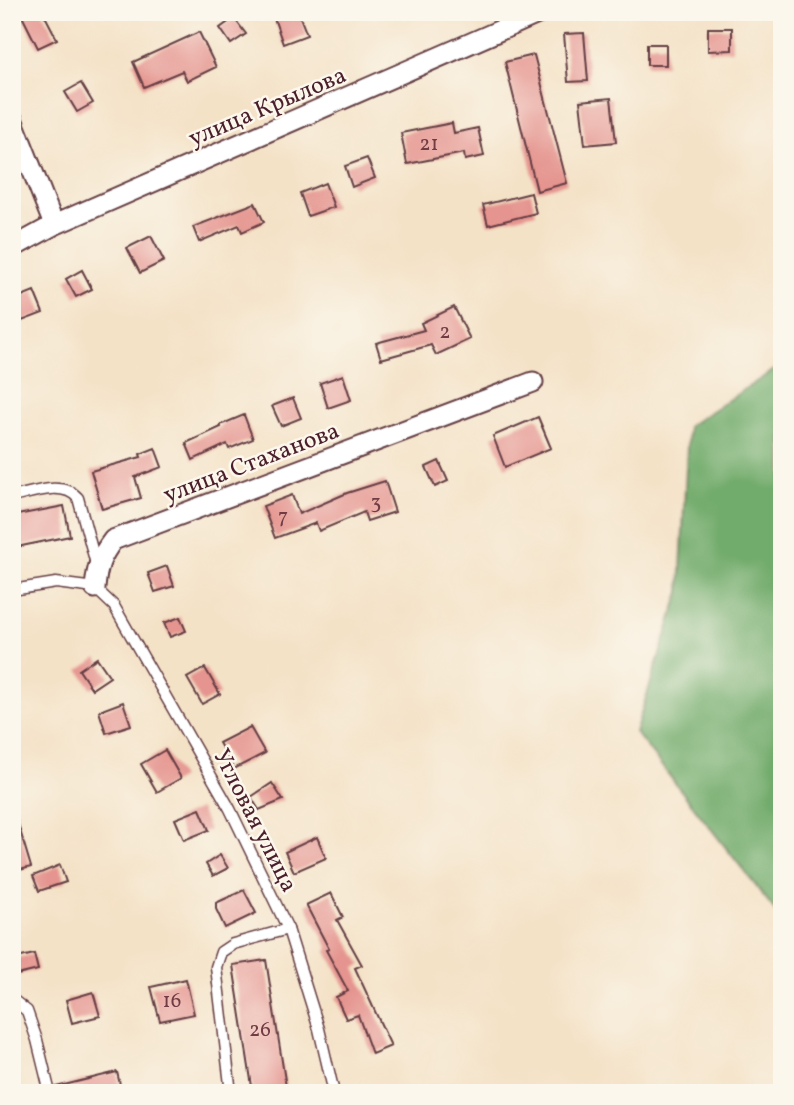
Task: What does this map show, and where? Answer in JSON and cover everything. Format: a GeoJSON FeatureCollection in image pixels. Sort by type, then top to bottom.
{"type":"FeatureCollection","features":[{"type":"Feature","properties":{"kind":"street","name":"улица Крылова"},"geometry":{"type":"LineString","coordinates":[[12,248],[54,225],[542,12]]}},
{"type":"Feature","properties":{"kind":"street"},"geometry":{"type":"LineString","coordinates":[[12,118],[54,225]]}},
{"type":"Feature","properties":{"kind":"street","name":"улица Стаханова"},"geometry":{"type":"LineString","coordinates":[[95,588],[97,567],[113,540],[533,382]]}},
{"type":"Feature","properties":{"kind":"lane"},"geometry":{"type":"LineString","coordinates":[[12,497],[58,488],[73,492],[78,498],[97,567]]}},
{"type":"Feature","properties":{"kind":"lane"},"geometry":{"type":"LineString","coordinates":[[12,590],[56,583],[95,588]]}},
{"type":"Feature","properties":{"kind":"lane","name":"Угловая улица"},"geometry":{"type":"LineString","coordinates":[[95,588],[114,606],[230,809],[288,929],[319,1029],[334,1093]]}},
{"type":"Feature","properties":{"kind":"lane"},"geometry":{"type":"LineString","coordinates":[[231,1093],[216,967],[221,952],[233,944],[288,929]]}},
{"type":"Feature","properties":{"kind":"lane"},"geometry":{"type":"LineString","coordinates":[[12,999],[27,1011],[50,1093]]}},
{"type":"Feature","properties":{"kind":"green space"},"geometry":{"type":"Polygon","coordinates":[[[782,365],[782,919],[635,732],[680,592],[688,426],[782,365]]]}},
{"type":"Feature","properties":{"kind":"building"},"geometry":{"type":"Polygon","coordinates":[[[20,12],[43,12],[57,39],[38,48],[20,12]]]}},
{"type":"Feature","properties":{"kind":"building"},"geometry":{"type":"Polygon","coordinates":[[[298,12],[307,35],[283,44],[273,15],[298,12]]]}},
{"type":"Feature","properties":{"kind":"building"},"geometry":{"type":"Polygon","coordinates":[[[234,18],[246,34],[231,44],[220,28],[234,18]]]}},
{"type":"Feature","properties":{"kind":"building"},"geometry":{"type":"Polygon","coordinates":[[[708,28],[732,28],[732,50],[708,51],[708,28]]]}},
{"type":"Feature","properties":{"kind":"building"},"geometry":{"type":"Polygon","coordinates":[[[199,32],[216,67],[187,81],[182,71],[144,87],[133,62],[199,32]]]}},
{"type":"Feature","properties":{"kind":"building"},"geometry":{"type":"Polygon","coordinates":[[[584,33],[588,81],[568,82],[564,34],[584,33]]]}},
{"type":"Feature","properties":{"kind":"building"},"geometry":{"type":"Polygon","coordinates":[[[647,44],[666,44],[666,65],[647,65],[647,44]]]}},
{"type":"Feature","properties":{"kind":"building"},"geometry":{"type":"Polygon","coordinates":[[[534,55],[567,183],[537,191],[505,62],[534,55]]]}},
{"type":"Feature","properties":{"kind":"building"},"geometry":{"type":"Polygon","coordinates":[[[81,83],[93,103],[77,112],[65,92],[81,83]]]}},
{"type":"Feature","properties":{"kind":"building"},"geometry":{"type":"Polygon","coordinates":[[[611,98],[616,142],[585,145],[580,101],[611,98]]]}},
{"type":"Feature","properties":{"kind":"building"},"geometry":{"type":"Polygon","coordinates":[[[452,123],[454,133],[478,128],[484,156],[465,160],[464,153],[407,164],[401,133],[452,123]]]}},
{"type":"Feature","properties":{"kind":"building"},"geometry":{"type":"Polygon","coordinates":[[[367,158],[375,178],[352,187],[345,166],[367,158]]]}},
{"type":"Feature","properties":{"kind":"building"},"geometry":{"type":"Polygon","coordinates":[[[325,183],[334,207],[308,216],[300,193],[325,183]]]}},
{"type":"Feature","properties":{"kind":"building"},"geometry":{"type":"Polygon","coordinates":[[[531,193],[536,213],[488,225],[483,205],[531,193]]]}},
{"type":"Feature","properties":{"kind":"building"},"geometry":{"type":"Polygon","coordinates":[[[255,203],[264,222],[242,232],[239,225],[199,242],[193,227],[255,203]]]}},
{"type":"Feature","properties":{"kind":"building"},"geometry":{"type":"Polygon","coordinates":[[[151,236],[164,261],[140,273],[127,248],[151,236]]]}},
{"type":"Feature","properties":{"kind":"building"},"geometry":{"type":"Polygon","coordinates":[[[82,270],[92,289],[76,297],[66,279],[82,270]]]}},
{"type":"Feature","properties":{"kind":"building"},"geometry":{"type":"Polygon","coordinates":[[[34,291],[43,313],[22,321],[14,299],[34,291]]]}},
{"type":"Feature","properties":{"kind":"building"},"geometry":{"type":"Polygon","coordinates":[[[454,307],[470,339],[436,355],[431,345],[381,359],[376,343],[424,330],[421,323],[454,307]]]}},
{"type":"Feature","properties":{"kind":"building"},"geometry":{"type":"Polygon","coordinates":[[[343,375],[351,400],[328,408],[320,383],[343,375]]]}},
{"type":"Feature","properties":{"kind":"building"},"geometry":{"type":"Polygon","coordinates":[[[293,398],[301,418],[281,426],[272,406],[293,398]]]}},
{"type":"Feature","properties":{"kind":"building"},"geometry":{"type":"Polygon","coordinates":[[[244,415],[253,439],[229,449],[227,444],[193,460],[186,443],[244,415]]]}},
{"type":"Feature","properties":{"kind":"building"},"geometry":{"type":"Polygon","coordinates":[[[538,417],[551,448],[505,467],[493,436],[538,417]]]}},
{"type":"Feature","properties":{"kind":"building"},"geometry":{"type":"Polygon","coordinates":[[[155,448],[162,467],[135,477],[141,498],[102,509],[91,471],[141,457],[140,454],[155,448]]]}},
{"type":"Feature","properties":{"kind":"building"},"geometry":{"type":"Polygon","coordinates":[[[439,461],[448,481],[435,487],[426,467],[439,461]]]}},
{"type":"Feature","properties":{"kind":"building"},"geometry":{"type":"Polygon","coordinates":[[[385,481],[395,512],[367,521],[364,512],[319,531],[316,523],[275,538],[263,506],[292,495],[299,514],[347,493],[385,481]]]}},
{"type":"Feature","properties":{"kind":"building"},"geometry":{"type":"Polygon","coordinates":[[[64,506],[70,536],[12,548],[12,516],[64,506]]]}},
{"type":"Feature","properties":{"kind":"building"},"geometry":{"type":"Polygon","coordinates":[[[167,566],[174,586],[155,592],[148,573],[167,566]]]}},
{"type":"Feature","properties":{"kind":"building"},"geometry":{"type":"Polygon","coordinates":[[[180,617],[186,631],[170,637],[164,623],[180,617]]]}},
{"type":"Feature","properties":{"kind":"building"},"geometry":{"type":"Polygon","coordinates":[[[97,658],[110,677],[92,689],[79,670],[97,658]]]}},
{"type":"Feature","properties":{"kind":"building"},"geometry":{"type":"Polygon","coordinates":[[[205,668],[220,694],[202,704],[187,678],[205,668]]]}},
{"type":"Feature","properties":{"kind":"building"},"geometry":{"type":"Polygon","coordinates":[[[123,702],[131,725],[106,733],[99,711],[123,702]]]}},
{"type":"Feature","properties":{"kind":"building"},"geometry":{"type":"Polygon","coordinates":[[[250,727],[265,753],[234,769],[219,743],[250,727]]]}},
{"type":"Feature","properties":{"kind":"building"},"geometry":{"type":"Polygon","coordinates":[[[165,750],[181,778],[157,792],[141,764],[165,750]]]}},
{"type":"Feature","properties":{"kind":"building"},"geometry":{"type":"Polygon","coordinates":[[[272,783],[283,800],[259,810],[251,797],[272,783]]]}},
{"type":"Feature","properties":{"kind":"building"},"geometry":{"type":"Polygon","coordinates":[[[200,809],[209,830],[184,840],[175,819],[200,809]]]}},
{"type":"Feature","properties":{"kind":"building"},"geometry":{"type":"Polygon","coordinates":[[[12,817],[16,817],[31,867],[12,872],[12,817]]]}},
{"type":"Feature","properties":{"kind":"building"},"geometry":{"type":"Polygon","coordinates":[[[317,837],[326,858],[294,872],[285,852],[317,837]]]}},
{"type":"Feature","properties":{"kind":"building"},"geometry":{"type":"Polygon","coordinates":[[[220,855],[228,868],[213,876],[206,864],[220,855]]]}},
{"type":"Feature","properties":{"kind":"building"},"geometry":{"type":"Polygon","coordinates":[[[60,865],[66,882],[39,891],[33,876],[60,865]]]}},
{"type":"Feature","properties":{"kind":"building"},"geometry":{"type":"Polygon","coordinates":[[[244,890],[256,913],[225,928],[216,903],[244,890]]]}},
{"type":"Feature","properties":{"kind":"building"},"geometry":{"type":"Polygon","coordinates":[[[331,893],[343,917],[337,920],[362,965],[355,968],[391,1046],[372,1054],[358,1015],[346,1019],[336,997],[348,991],[306,905],[331,893]]]}},
{"type":"Feature","properties":{"kind":"building"},"geometry":{"type":"Polygon","coordinates":[[[34,954],[38,970],[17,975],[13,959],[34,954]]]}},
{"type":"Feature","properties":{"kind":"building"},"geometry":{"type":"Polygon","coordinates":[[[266,960],[287,1093],[253,1093],[233,965],[266,960]]]}},
{"type":"Feature","properties":{"kind":"building"},"geometry":{"type":"Polygon","coordinates":[[[186,979],[194,1014],[160,1021],[151,987],[186,979]]]}},
{"type":"Feature","properties":{"kind":"building"},"geometry":{"type":"Polygon","coordinates":[[[93,992],[100,1016],[72,1023],[66,1000],[93,992]]]}},
{"type":"Feature","properties":{"kind":"building"},"geometry":{"type":"Polygon","coordinates":[[[117,1072],[122,1093],[57,1093],[56,1087],[117,1072]]]}}]}
